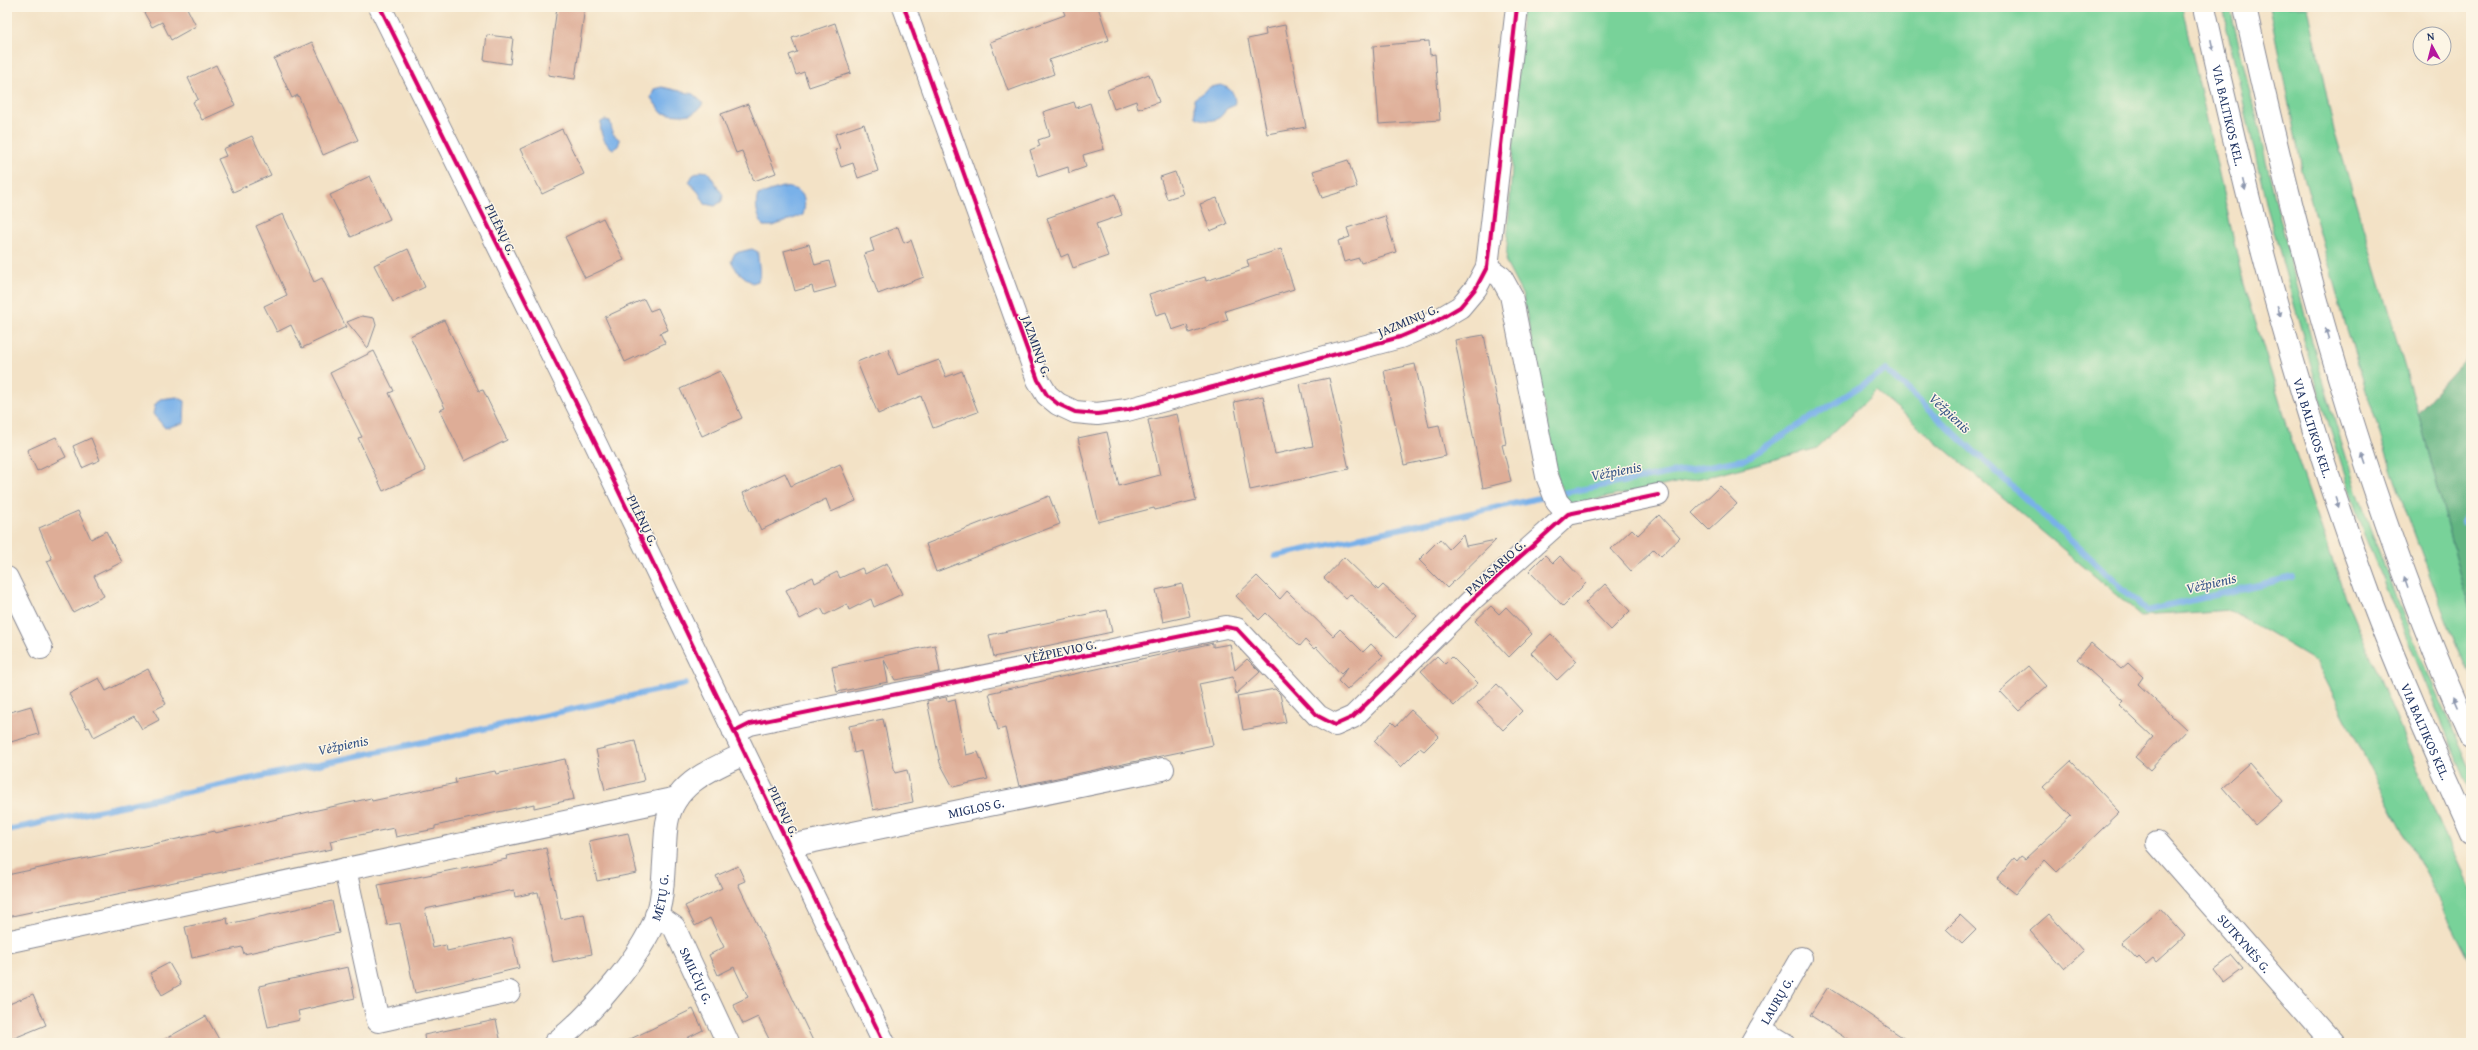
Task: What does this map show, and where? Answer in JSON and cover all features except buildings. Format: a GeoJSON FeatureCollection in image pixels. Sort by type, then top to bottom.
{"type":"FeatureCollection","features":[{"type":"Feature","properties":{"kind":"main road","name":"PILĖNŲ G."},"geometry":{"type":"LineString","coordinates":[[380,7],[579,409],[884,1043]]}},
{"type":"Feature","properties":{"kind":"main road","name":"JAZMINŲ G."},"geometry":{"type":"LineString","coordinates":[[904,7],[1038,380],[1047,395],[1058,404],[1075,412],[1097,414],[1127,410],[1400,337],[1432,323],[1460,306],[1476,288],[1487,267],[1517,7]]}},
{"type":"Feature","properties":{"kind":"main road","name":"VIA BALTIKOS KEL."},"geometry":{"type":"LineString","coordinates":[[2204,7],[2258,239],[2315,433],[2348,534],[2398,667],[2471,833]]}},
{"type":"Feature","properties":{"kind":"main road"},"geometry":{"type":"LineString","coordinates":[[2245,7],[2271,127],[2297,229],[2353,426],[2410,593],[2471,738]]}},
{"type":"Feature","properties":{"kind":"main road"},"geometry":{"type":"LineString","coordinates":[[1487,267],[1501,277],[1511,295],[1547,476],[1557,502],[1568,514]]}},
{"type":"Feature","properties":{"kind":"main road","name":"PAVASARIO G."},"geometry":{"type":"LineString","coordinates":[[1353,717],[1475,597],[1568,514],[1658,495]]}},
{"type":"Feature","properties":{"kind":"main road"},"geometry":{"type":"LineString","coordinates":[[7,578],[41,648]]}},
{"type":"Feature","properties":{"kind":"main road","name":"VĖŽPIEVIO G."},"geometry":{"type":"LineString","coordinates":[[734,732],[750,724],[1226,627],[1237,630],[1318,716],[1335,725],[1353,717]]}},
{"type":"Feature","properties":{"kind":"main road","name":"MĖTŲ G."},"geometry":{"type":"LineString","coordinates":[[555,1043],[576,1026],[625,969],[646,936],[659,908],[663,882],[668,822],[677,798],[691,782],[707,771],[744,754]]}},
{"type":"Feature","properties":{"kind":"main road","name":"MIGLOS G."},"geometry":{"type":"LineString","coordinates":[[790,846],[1163,769]]}},
{"type":"Feature","properties":{"kind":"main road"},"geometry":{"type":"LineString","coordinates":[[11,941],[677,798]]}},
{"type":"Feature","properties":{"kind":"main road","name":"SUTKYNĖS G."},"geometry":{"type":"LineString","coordinates":[[2157,843],[2332,1043]]}},
{"type":"Feature","properties":{"kind":"main road"},"geometry":{"type":"LineString","coordinates":[[345,869],[378,1021],[509,992]]}},
{"type":"Feature","properties":{"kind":"main road","name":"SMILČIŲ G."},"geometry":{"type":"LineString","coordinates":[[656,915],[674,927],[728,1043]]}},
{"type":"Feature","properties":{"kind":"main road","name":"LAURŲ G."},"geometry":{"type":"LineString","coordinates":[[1756,1036],[1801,958]]}},
{"type":"Feature","properties":{"kind":"main road"},"geometry":{"type":"LineString","coordinates":[[1756,1036],[1783,1043]]}},
{"type":"Feature","properties":{"kind":"green space"},"geometry":{"type":"Polygon","coordinates":[[[1522,7],[2182,7],[2241,273],[2293,445],[2341,585],[2440,824],[2471,891],[2471,963],[2316,661],[2230,610],[2142,616],[1876,391],[1817,448],[1715,475],[1569,505],[1558,481],[1523,296],[1506,263],[1522,7]]]}},
{"type":"Feature","properties":{"kind":"green space"},"geometry":{"type":"Polygon","coordinates":[[[2222,7],[2230,7],[2276,204],[2310,335],[2348,464],[2370,528],[2405,620],[2471,770],[2471,793],[2363,532],[2316,383],[2267,207],[2222,7]]]}},
{"type":"Feature","properties":{"kind":"green space"},"geometry":{"type":"Polygon","coordinates":[[[2269,7],[2308,7],[2333,126],[2418,412],[2471,614],[2471,678],[2448,625],[2395,481],[2345,323],[2302,169],[2269,7]]]}},
{"type":"Feature","properties":{"kind":"green space"},"geometry":{"type":"Polygon","coordinates":[[[2471,354],[2471,614],[2418,412],[2471,354]]]}},
{"type":"Feature","properties":{"kind":"water"},"geometry":{"type":"Polygon","coordinates":[[[1221,85],[1228,88],[1232,92],[1235,105],[1226,109],[1217,119],[1209,121],[1196,117],[1194,99],[1210,87],[1221,85]]]}},
{"type":"Feature","properties":{"kind":"water"},"geometry":{"type":"Polygon","coordinates":[[[662,87],[693,94],[703,103],[700,108],[691,114],[680,115],[662,113],[651,98],[654,89],[662,87]]]}},
{"type":"Feature","properties":{"kind":"water"},"geometry":{"type":"Polygon","coordinates":[[[605,120],[610,121],[613,134],[620,140],[618,146],[613,149],[607,144],[602,134],[601,122],[605,120]]]}},
{"type":"Feature","properties":{"kind":"water"},"geometry":{"type":"Polygon","coordinates":[[[701,171],[708,172],[723,195],[722,201],[715,206],[705,204],[699,193],[689,182],[693,175],[701,171]]]}},
{"type":"Feature","properties":{"kind":"water"},"geometry":{"type":"Polygon","coordinates":[[[782,187],[794,189],[802,194],[805,203],[803,215],[773,226],[763,226],[757,211],[756,203],[758,195],[782,187]]]}},
{"type":"Feature","properties":{"kind":"water"},"geometry":{"type":"Polygon","coordinates":[[[752,249],[758,252],[760,274],[758,281],[752,283],[737,271],[731,261],[735,253],[752,249]]]}},
{"type":"Feature","properties":{"kind":"water"},"geometry":{"type":"Polygon","coordinates":[[[177,397],[185,401],[184,423],[165,428],[153,414],[155,405],[160,399],[177,397]]]}},
{"type":"Feature","properties":{"kind":"waterway","name":"Vėžpienis"},"geometry":{"type":"LineString","coordinates":[[1563,493],[1746,459],[1886,370],[2147,611],[2292,577]]}},
{"type":"Feature","properties":{"kind":"waterway","name":"Vėžpienis"},"geometry":{"type":"LineString","coordinates":[[1275,556],[1544,497]]}},
{"type":"Feature","properties":{"kind":"waterway","name":"Vėžpienis"},"geometry":{"type":"LineString","coordinates":[[2463,522],[2471,510]]}},
{"type":"Feature","properties":{"kind":"waterway","name":"Vėžpienis"},"geometry":{"type":"LineString","coordinates":[[7,830],[452,736],[685,684]]}},
{"type":"Feature","properties":{"kind":"cycle path"},"geometry":{"type":"LineString","coordinates":[[380,7],[579,409],[884,1043]]}},
{"type":"Feature","properties":{"kind":"cycle path"},"geometry":{"type":"LineString","coordinates":[[904,7],[1038,380],[1047,395],[1058,404],[1075,412],[1097,414],[1127,410],[1400,337],[1433,323],[1460,307],[1476,288],[1487,267],[1517,7]]}},
{"type":"Feature","properties":{"kind":"cycle path"},"geometry":{"type":"LineString","coordinates":[[734,732],[750,724],[1226,627],[1237,629],[1318,716],[1335,725],[1353,717],[1475,597],[1568,514],[1658,495]]}}]}
